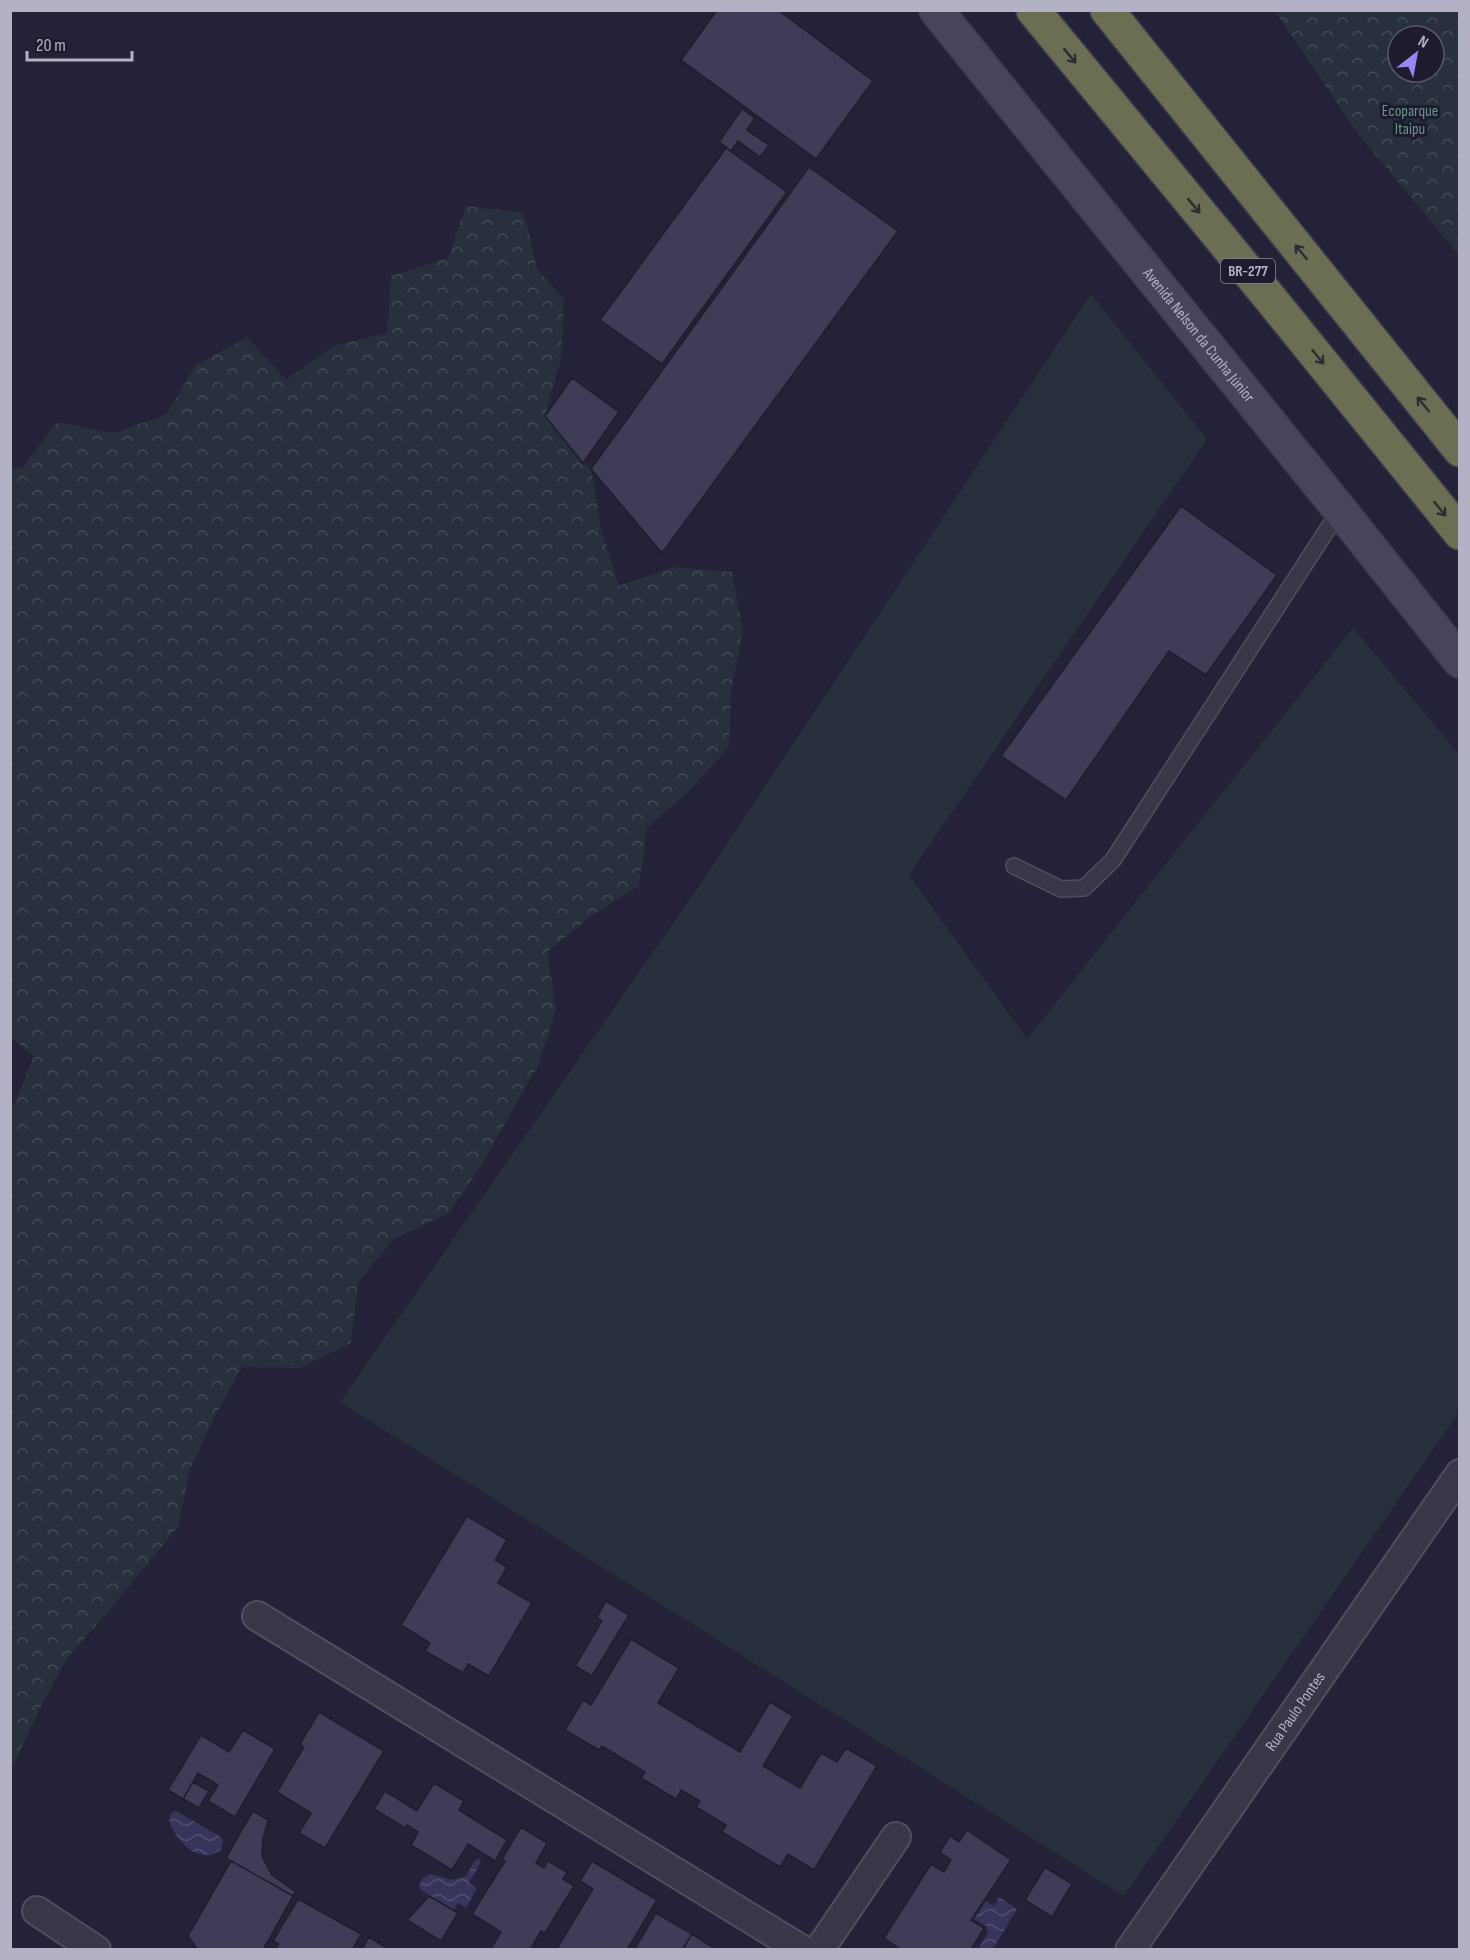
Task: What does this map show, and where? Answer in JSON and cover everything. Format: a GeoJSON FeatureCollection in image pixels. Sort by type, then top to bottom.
{"type":"FeatureCollection","features":[{"type":"Feature","properties":{"kind":"highway","name":"BR-277"},"geometry":{"type":"LineString","coordinates":[[1033,10],[1460,533]]}},
{"type":"Feature","properties":{"kind":"highway"},"geometry":{"type":"LineString","coordinates":[[1107,10],[1460,450]]}},
{"type":"Feature","properties":{"kind":"highway"},"geometry":{"type":"LineString","coordinates":[[1134,10],[1247,185]]}},
{"type":"Feature","properties":{"kind":"street","name":"Avenida Nelson da Cunha Júnior"},"geometry":{"type":"LineString","coordinates":[[936,10],[1460,662]]}},
{"type":"Feature","properties":{"kind":"street","name":"Rua Paulo Pontes"},"geometry":{"type":"LineString","coordinates":[[1130,1950],[1460,1474]]}},
{"type":"Feature","properties":{"kind":"street"},"geometry":{"type":"LineString","coordinates":[[258,1616],[802,1950]]}},
{"type":"Feature","properties":{"kind":"street"},"geometry":{"type":"LineString","coordinates":[[819,1950],[896,1837]]}},
{"type":"Feature","properties":{"kind":"street"},"geometry":{"type":"LineString","coordinates":[[37,1911],[96,1950]]}},
{"type":"Feature","properties":{"kind":"lane"},"geometry":{"type":"LineString","coordinates":[[1014,866],[1061,889],[1084,888],[1113,860],[1340,510]]}},
{"type":"Feature","properties":{"kind":"green space","name":"Ecoparque Itaipu"},"geometry":{"type":"Polygon","coordinates":[[[1275,11],[1459,11],[1459,255],[1358,134],[1275,11]]]}},
{"type":"Feature","properties":{"kind":"green space"},"geometry":{"type":"Polygon","coordinates":[[[466,206],[524,213],[537,269],[564,299],[561,359],[545,416],[583,463],[591,469],[601,529],[619,586],[673,567],[732,572],[743,631],[731,690],[729,747],[690,790],[647,828],[639,886],[591,916],[547,952],[556,1009],[539,1064],[481,1166],[449,1213],[394,1239],[358,1282],[351,1343],[300,1368],[242,1367],[190,1469],[178,1527],[68,1657],[40,1708],[16,1760],[11,1764],[10,1109],[13,1107],[34,1056],[10,1037],[11,470],[23,467],[57,422],[113,433],[166,415],[196,365],[247,337],[286,380],[333,346],[387,333],[391,276],[448,258],[466,206]]]}},
{"type":"Feature","properties":{"kind":"green space"},"geometry":{"type":"Polygon","coordinates":[[[1091,294],[1207,439],[909,875],[1027,1039],[1353,628],[1460,755],[1459,1412],[1124,1896],[340,1402],[701,883],[1091,294]]]}},
{"type":"Feature","properties":{"kind":"water"},"geometry":{"type":"Polygon","coordinates":[[[176,1811],[221,1837],[223,1841],[221,1850],[204,1855],[196,1853],[182,1842],[169,1820],[172,1812],[176,1811]]]}},
{"type":"Feature","properties":{"kind":"water"},"geometry":{"type":"Polygon","coordinates":[[[479,1859],[481,1862],[469,1883],[477,1888],[466,1908],[458,1903],[454,1910],[421,1890],[419,1886],[423,1878],[430,1874],[452,1880],[466,1876],[475,1860],[479,1859]]]}},
{"type":"Feature","properties":{"kind":"water"},"geometry":{"type":"Polygon","coordinates":[[[999,1897],[1017,1909],[993,1949],[978,1949],[988,1933],[986,1926],[974,1919],[986,1901],[994,1906],[999,1897]]]}},
{"type":"Feature","properties":{"kind":"building"},"geometry":{"type":"Polygon","coordinates":[[[717,10],[778,10],[873,81],[816,159],[681,60],[717,10]]]}},
{"type":"Feature","properties":{"kind":"building"},"geometry":{"type":"Polygon","coordinates":[[[742,109],[755,118],[747,130],[769,145],[760,157],[738,141],[731,151],[719,142],[742,109]]]}},
{"type":"Feature","properties":{"kind":"building"},"geometry":{"type":"Polygon","coordinates":[[[726,148],[787,192],[662,364],[600,320],[726,148]]]}},
{"type":"Feature","properties":{"kind":"building"},"geometry":{"type":"Polygon","coordinates":[[[809,167],[898,231],[662,553],[591,469],[809,167]]]}},
{"type":"Feature","properties":{"kind":"building"},"geometry":{"type":"Polygon","coordinates":[[[572,378],[619,412],[583,463],[545,416],[572,378]]]}},
{"type":"Feature","properties":{"kind":"building"},"geometry":{"type":"Polygon","coordinates":[[[1181,506],[1277,575],[1206,675],[1169,651],[1066,800],[1001,756],[1181,506]]]}},
{"type":"Feature","properties":{"kind":"building"},"geometry":{"type":"Polygon","coordinates":[[[467,1516],[507,1540],[495,1560],[507,1567],[498,1583],[532,1603],[489,1676],[468,1664],[463,1673],[425,1651],[430,1643],[401,1625],[467,1516]]]}},
{"type":"Feature","properties":{"kind":"building"},"geometry":{"type":"Polygon","coordinates":[[[606,1601],[629,1615],[592,1676],[575,1666],[602,1621],[597,1617],[606,1601]]]}},
{"type":"Feature","properties":{"kind":"building"},"geometry":{"type":"Polygon","coordinates":[[[631,1639],[679,1668],[658,1703],[740,1752],[770,1702],[793,1716],[763,1766],[800,1788],[821,1753],[837,1762],[846,1748],[877,1766],[814,1870],[788,1854],[780,1867],[722,1832],[726,1825],[696,1807],[700,1801],[681,1790],[676,1799],[641,1778],[645,1772],[602,1746],[599,1750],[565,1730],[583,1700],[591,1705],[631,1639]]]}},
{"type":"Feature","properties":{"kind":"building"},"geometry":{"type":"Polygon","coordinates":[[[319,1712],[384,1751],[325,1848],[299,1833],[311,1813],[277,1792],[304,1747],[300,1744],[319,1712]]]}},
{"type":"Feature","properties":{"kind":"building"},"geometry":{"type":"Polygon","coordinates":[[[243,1730],[275,1749],[235,1817],[208,1801],[218,1785],[198,1773],[183,1799],[168,1790],[201,1735],[229,1752],[243,1730]]]}},
{"type":"Feature","properties":{"kind":"building"},"geometry":{"type":"Polygon","coordinates":[[[193,1782],[209,1791],[199,1808],[183,1799],[193,1782]]]}},
{"type":"Feature","properties":{"kind":"building"},"geometry":{"type":"Polygon","coordinates":[[[434,1783],[464,1801],[459,1810],[507,1840],[495,1861],[468,1844],[452,1870],[411,1845],[418,1832],[407,1825],[405,1828],[374,1809],[385,1791],[417,1811],[434,1783]]]}},
{"type":"Feature","properties":{"kind":"building"},"geometry":{"type":"Polygon","coordinates":[[[253,1811],[268,1820],[263,1839],[262,1856],[272,1875],[296,1892],[293,1896],[226,1858],[253,1811]]]}},
{"type":"Feature","properties":{"kind":"building"},"geometry":{"type":"Polygon","coordinates":[[[521,1827],[547,1843],[536,1863],[544,1868],[548,1861],[567,1872],[563,1879],[574,1886],[545,1933],[541,1931],[530,1950],[490,1950],[501,1932],[472,1914],[505,1861],[502,1859],[521,1827]]]}},
{"type":"Feature","properties":{"kind":"building"},"geometry":{"type":"Polygon","coordinates":[[[967,1830],[1011,1860],[971,1920],[984,1928],[971,1950],[901,1950],[884,1938],[931,1864],[944,1872],[951,1860],[940,1852],[950,1836],[959,1842],[967,1830]]]}},
{"type":"Feature","properties":{"kind":"building"},"geometry":{"type":"Polygon","coordinates":[[[231,1861],[293,1896],[263,1950],[198,1950],[188,1936],[231,1861]]]}},
{"type":"Feature","properties":{"kind":"building"},"geometry":{"type":"Polygon","coordinates":[[[592,1861],[657,1900],[627,1950],[556,1950],[593,1889],[580,1881],[592,1861]]]}},
{"type":"Feature","properties":{"kind":"building"},"geometry":{"type":"Polygon","coordinates":[[[1045,1867],[1072,1884],[1052,1917],[1025,1900],[1045,1867]]]}},
{"type":"Feature","properties":{"kind":"building"},"geometry":{"type":"Polygon","coordinates":[[[429,1896],[458,1913],[441,1941],[407,1920],[429,1896]]]}},
{"type":"Feature","properties":{"kind":"building"},"geometry":{"type":"Polygon","coordinates":[[[298,1899],[361,1934],[352,1950],[275,1950],[279,1944],[273,1941],[298,1899]]]}},
{"type":"Feature","properties":{"kind":"building"},"geometry":{"type":"Polygon","coordinates":[[[656,1913],[692,1934],[682,1950],[634,1950],[656,1913]]]}},
{"type":"Feature","properties":{"kind":"building"},"geometry":{"type":"Polygon","coordinates":[[[692,1934],[717,1950],[682,1950],[692,1934]]]}},
{"type":"Feature","properties":{"kind":"building"},"geometry":{"type":"Polygon","coordinates":[[[369,1937],[390,1950],[362,1950],[369,1937]]]}}]}
